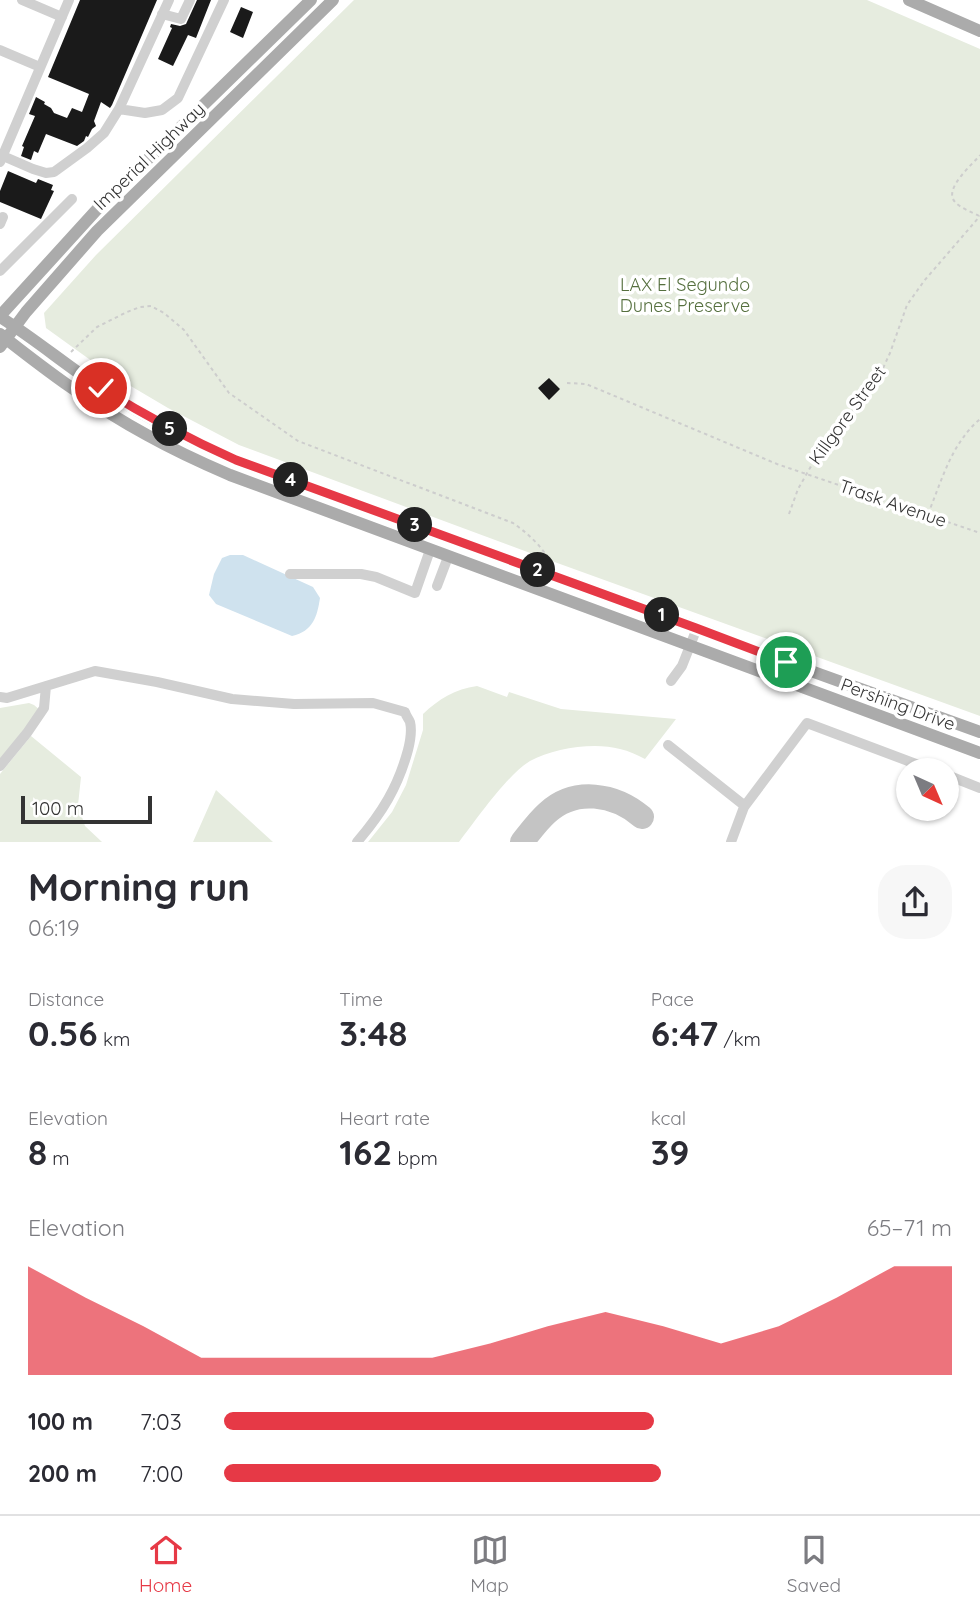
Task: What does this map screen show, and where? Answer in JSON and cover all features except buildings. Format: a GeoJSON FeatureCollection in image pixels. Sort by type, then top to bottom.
{"type":"FeatureCollection","features":[{"type":"Feature","properties":{"kind":"main road","name":"Imperial Highway"},"geometry":{"type":"LineString","coordinates":[[0,317],[110,196],[311,0]]}},
{"type":"Feature","properties":{"kind":"main road","name":"Imperial Highway"},"geometry":{"type":"LineString","coordinates":[[2,340],[97,231],[333,0]]}},
{"type":"Feature","properties":{"kind":"main road"},"geometry":{"type":"LineString","coordinates":[[909,0],[980,31]]}},
{"type":"Feature","properties":{"kind":"main road","name":"Pershing Drive"},"geometry":{"type":"LineString","coordinates":[[0,317],[101,388],[152,419],[236,460],[980,732]]}},
{"type":"Feature","properties":{"kind":"main road","name":"Pershing Drive"},"geometry":{"type":"LineString","coordinates":[[2,340],[145,435],[240,479],[980,753]]}},
{"type":"Feature","properties":{"kind":"lane"},"geometry":{"type":"LineString","coordinates":[[22,0],[62,17]]}},
{"type":"Feature","properties":{"kind":"lane"},"geometry":{"type":"LineString","coordinates":[[69,0],[2,153],[46,173],[54,172],[104,132],[119,109],[169,0]]}},
{"type":"Feature","properties":{"kind":"lane"},"geometry":{"type":"LineString","coordinates":[[162,14],[181,19],[190,0]]}},
{"type":"Feature","properties":{"kind":"lane"},"geometry":{"type":"LineString","coordinates":[[119,109],[145,113],[162,110],[178,98],[224,0]]}},
{"type":"Feature","properties":{"kind":"lane"},"geometry":{"type":"LineString","coordinates":[[0,50],[40,67]]}},
{"type":"Feature","properties":{"kind":"lane"},"geometry":{"type":"LineString","coordinates":[[0,271],[72,199]]}},
{"type":"Feature","properties":{"kind":"lane"},"geometry":{"type":"LineString","coordinates":[[290,573],[361,574],[376,577],[415,593],[430,550]]}},
{"type":"Feature","properties":{"kind":"lane"},"geometry":{"type":"LineString","coordinates":[[437,586],[448,557]]}},
{"type":"Feature","properties":{"kind":"lane"},"geometry":{"type":"LineString","coordinates":[[671,681],[682,666],[696,628]]}},
{"type":"Feature","properties":{"kind":"lane"},"geometry":{"type":"LineString","coordinates":[[0,697],[7,698],[95,671],[232,699],[294,704],[373,703],[405,712],[411,725],[404,766],[387,803],[357,842]]}},
{"type":"Feature","properties":{"kind":"lane"},"geometry":{"type":"LineString","coordinates":[[0,766],[44,708],[46,686]]}},
{"type":"Feature","properties":{"kind":"lane"},"geometry":{"type":"LineString","coordinates":[[731,842],[745,806],[807,723],[900,758]]}},
{"type":"Feature","properties":{"kind":"lane"},"geometry":{"type":"LineString","coordinates":[[668,745],[745,806]]}},
{"type":"Feature","properties":{"kind":"lane"},"geometry":{"type":"LineString","coordinates":[[959,780],[980,788]]}},
{"type":"Feature","properties":{"kind":"path"},"geometry":{"type":"LineString","coordinates":[[980,155],[953,186],[951,194],[955,202],[980,216]]}},
{"type":"Feature","properties":{"kind":"path","name":"Killgore Street"},"geometry":{"type":"LineString","coordinates":[[789,514],[806,473],[818,454],[878,379],[907,305],[980,216]]}},
{"type":"Feature","properties":{"kind":"path"},"geometry":{"type":"LineString","coordinates":[[64,361],[97,327],[127,312],[150,306],[164,313],[184,330],[229,393],[298,441],[513,523],[527,533],[550,560]]}},
{"type":"Feature","properties":{"kind":"path","name":"Trask Avenue"},"geometry":{"type":"LineString","coordinates":[[567,383],[586,384],[778,464],[980,533]]}},
{"type":"Feature","properties":{"kind":"path"},"geometry":{"type":"LineString","coordinates":[[928,514],[954,449],[980,419]]}},
{"type":"Feature","properties":{"kind":"green space","name":"LAX El Segundo Dunes Preserve"},"geometry":{"type":"Polygon","coordinates":[[[354,0],[867,0],[980,49],[980,716],[239,445],[107,372],[46,328],[44,313],[96,255],[354,0]]]}},
{"type":"Feature","properties":{"kind":"green space"},"geometry":{"type":"Polygon","coordinates":[[[477,686],[507,697],[509,692],[561,709],[676,719],[645,759],[620,749],[586,746],[551,753],[530,761],[502,787],[459,842],[368,842],[392,812],[406,785],[423,730],[423,714],[448,696],[477,686]]]}},
{"type":"Feature","properties":{"kind":"green space"},"geometry":{"type":"Polygon","coordinates":[[[29,703],[41,711],[0,759],[0,708],[29,703]]]}},
{"type":"Feature","properties":{"kind":"green space"},"geometry":{"type":"Polygon","coordinates":[[[31,736],[81,777],[78,805],[85,826],[102,842],[0,842],[0,774],[31,736]]]}},
{"type":"Feature","properties":{"kind":"green space"},"geometry":{"type":"Polygon","coordinates":[[[216,790],[273,842],[193,842],[216,790]]]}},
{"type":"Feature","properties":{"kind":"water"},"geometry":{"type":"Polygon","coordinates":[[[243,555],[313,587],[320,598],[309,627],[292,636],[216,604],[209,595],[214,574],[222,558],[243,555]]]}},
{"type":"Feature","properties":{"kind":"taxiway"},"geometry":{"type":"LineString","coordinates":[[522,842],[547,813],[570,799],[607,799],[620,803],[642,817]]}},
{"type":"Feature","properties":{"kind":"route"},"geometry":{"type":"LineString","coordinates":[[101,388],[152,419],[236,460],[786,662]]}}]}
